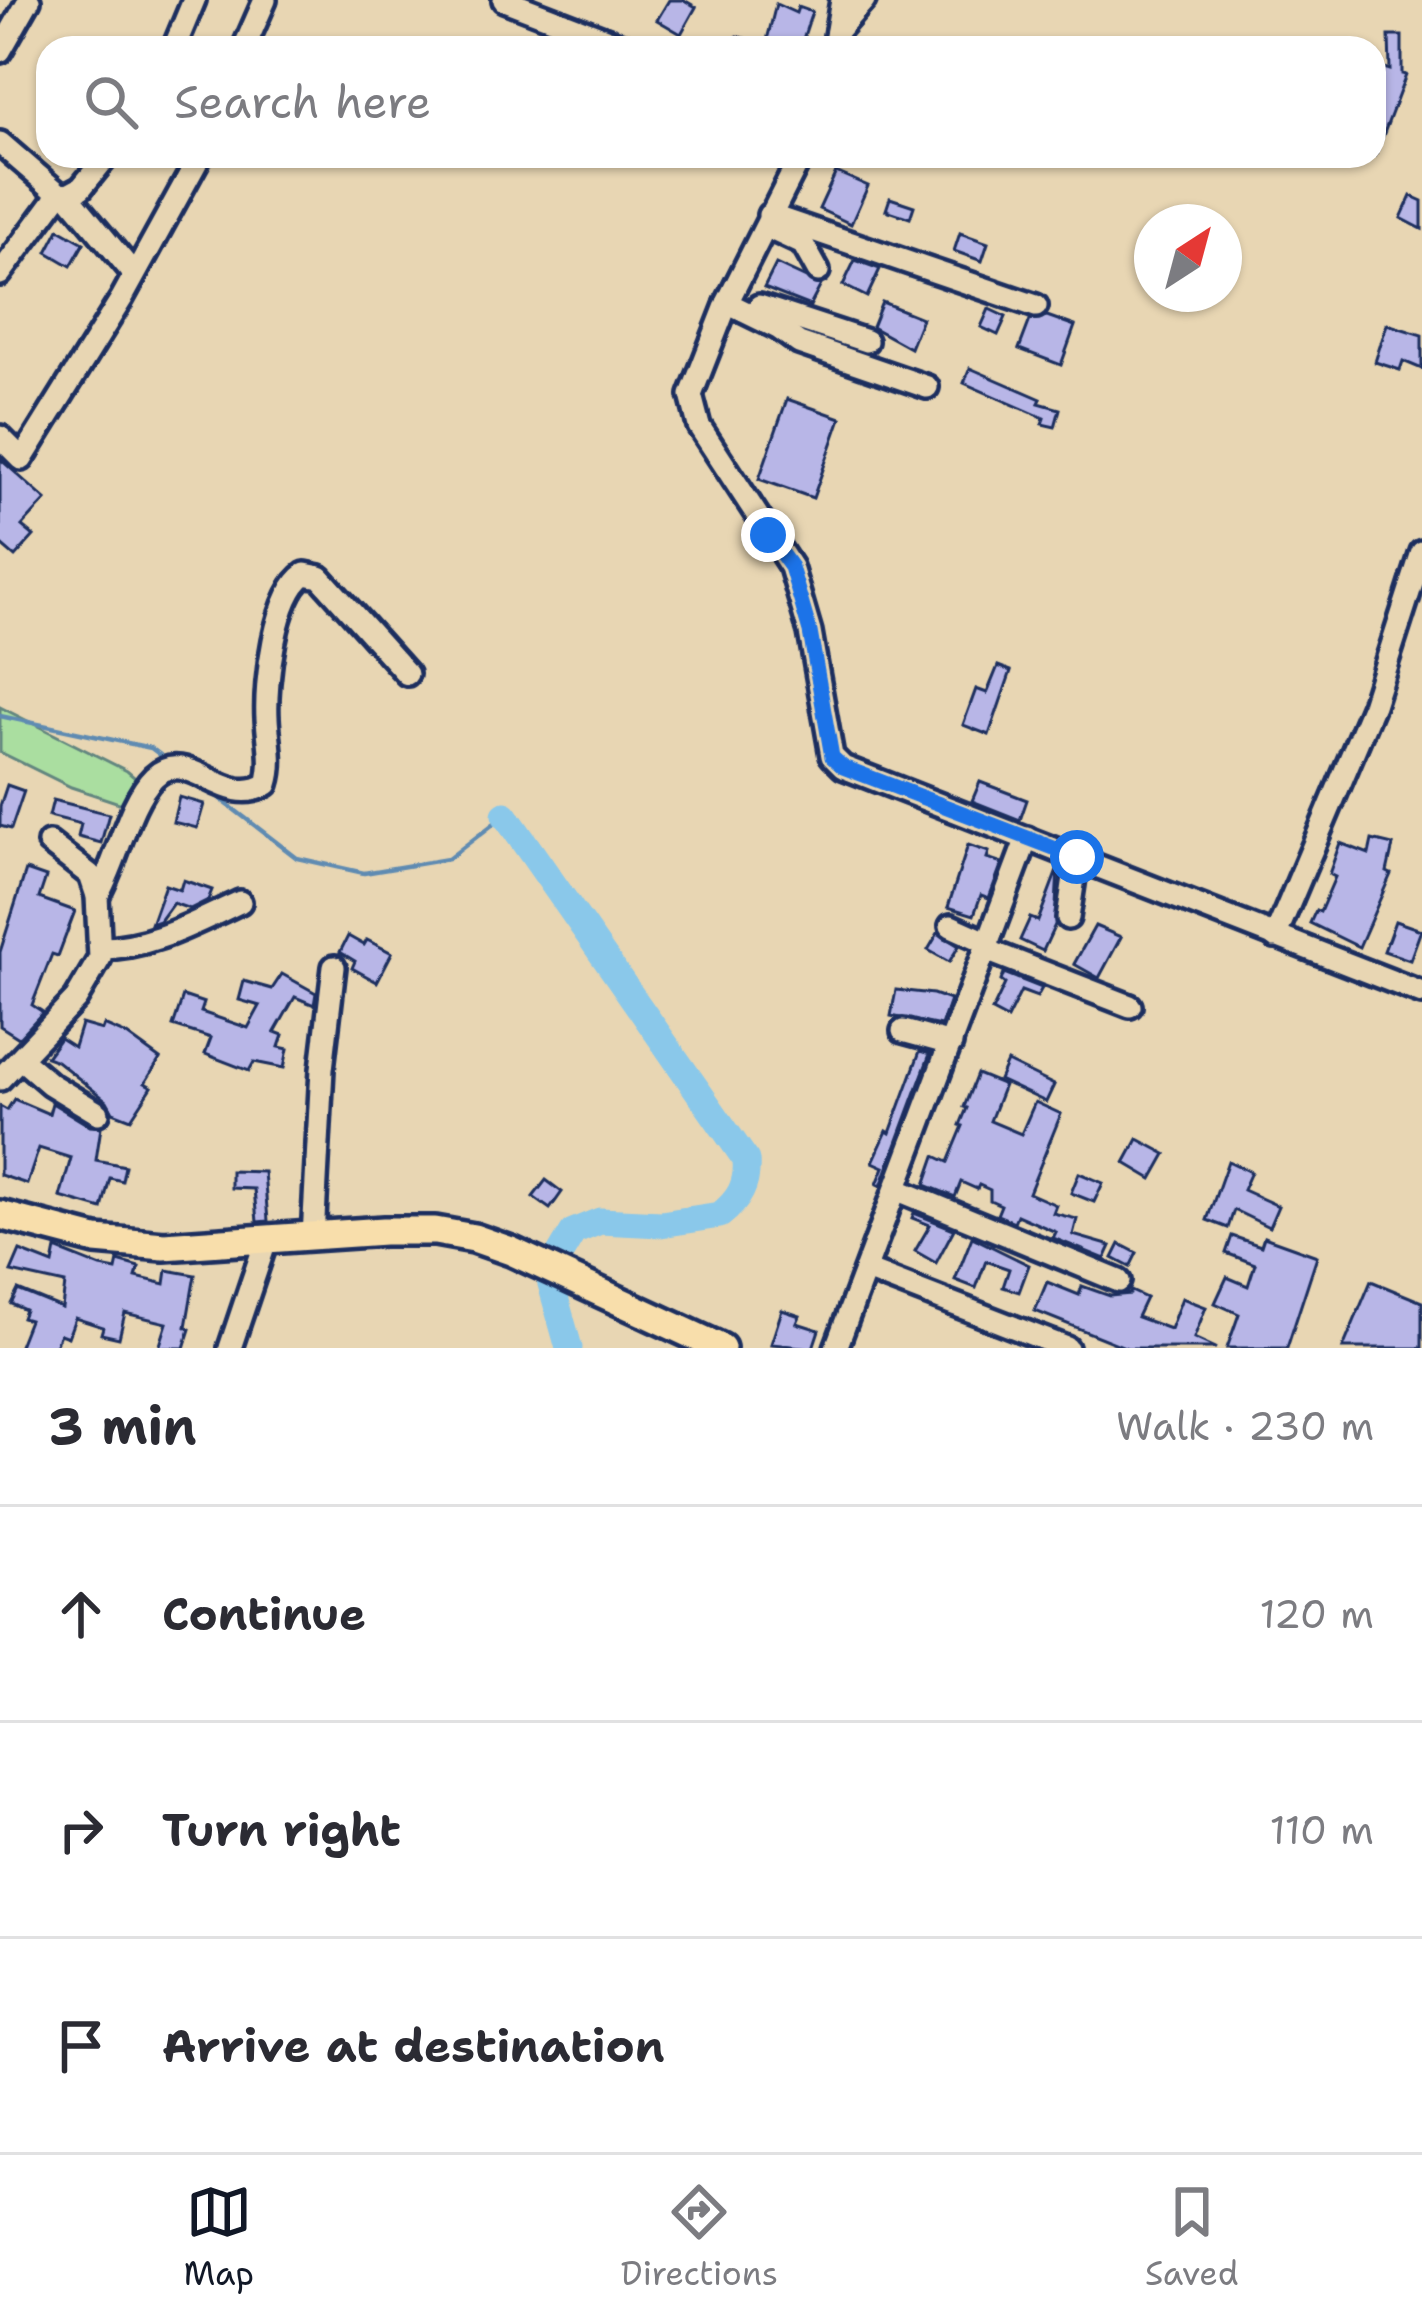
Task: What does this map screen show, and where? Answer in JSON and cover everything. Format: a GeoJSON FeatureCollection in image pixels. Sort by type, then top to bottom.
{"type":"FeatureCollection","features":[{"type":"Feature","properties":{"kind":"main road"},"geometry":{"type":"LineString","coordinates":[[0,1215],[128,1244],[435,1231],[474,1238],[721,1348]]}},
{"type":"Feature","properties":{"kind":"street"},"geometry":{"type":"LineString","coordinates":[[0,51],[29,0]]}},
{"type":"Feature","properties":{"kind":"street"},"geometry":{"type":"LineString","coordinates":[[179,36],[194,0]]}},
{"type":"Feature","properties":{"kind":"street"},"geometry":{"type":"LineString","coordinates":[[249,36],[265,0]]}},
{"type":"Feature","properties":{"kind":"street"},"geometry":{"type":"LineString","coordinates":[[504,0],[597,36]]}},
{"type":"Feature","properties":{"kind":"street"},"geometry":{"type":"LineString","coordinates":[[836,36],[842,0]]}},
{"type":"Feature","properties":{"kind":"street"},"geometry":{"type":"LineString","coordinates":[[838,36],[864,0]]}},
{"type":"Feature","properties":{"kind":"street"},"geometry":{"type":"LineString","coordinates":[[0,143],[63,195],[134,274]]}},
{"type":"Feature","properties":{"kind":"street"},"geometry":{"type":"LineString","coordinates":[[0,274],[63,195],[81,188],[97,168]]}},
{"type":"Feature","properties":{"kind":"street"},"geometry":{"type":"LineString","coordinates":[[0,437],[22,459],[193,168]]}},
{"type":"Feature","properties":{"kind":"street"},"geometry":{"type":"LineString","coordinates":[[795,168],[698,372],[692,411],[791,567],[810,632],[832,757],[843,767],[1422,993]]}},
{"type":"Feature","properties":{"kind":"street"},"geometry":{"type":"LineString","coordinates":[[766,221],[803,244],[818,271]]}},
{"type":"Feature","properties":{"kind":"street"},"geometry":{"type":"LineString","coordinates":[[766,221],[1036,307]]}},
{"type":"Feature","properties":{"kind":"street"},"geometry":{"type":"LineString","coordinates":[[729,300],[866,340]]}},
{"type":"Feature","properties":{"kind":"street"},"geometry":{"type":"LineString","coordinates":[[729,300],[799,343],[927,387]]}},
{"type":"Feature","properties":{"kind":"street"},"geometry":{"type":"LineString","coordinates":[[1274,937],[1373,705],[1422,552]]}},
{"type":"Feature","properties":{"kind":"street"},"geometry":{"type":"LineString","coordinates":[[97,896],[152,778],[176,769],[239,793],[253,793],[267,784],[272,769],[268,669],[289,592],[305,574],[320,578],[407,674]]}},
{"type":"Feature","properties":{"kind":"street"},"geometry":{"type":"LineString","coordinates":[[836,1348],[1027,838]]}},
{"type":"Feature","properties":{"kind":"street"},"geometry":{"type":"LineString","coordinates":[[0,1079],[91,980],[100,958],[97,896],[90,875],[49,843]]}},
{"type":"Feature","properties":{"kind":"street"},"geometry":{"type":"LineString","coordinates":[[1068,918],[1077,857]]}},
{"type":"Feature","properties":{"kind":"street"},"geometry":{"type":"LineString","coordinates":[[100,948],[130,948],[153,941],[240,902]]}},
{"type":"Feature","properties":{"kind":"street"},"geometry":{"type":"LineString","coordinates":[[950,926],[1130,1006]]}},
{"type":"Feature","properties":{"kind":"street"},"geometry":{"type":"LineString","coordinates":[[313,1237],[322,1070],[334,967]]}},
{"type":"Feature","properties":{"kind":"street"},"geometry":{"type":"LineString","coordinates":[[903,1031],[952,1044]]}},
{"type":"Feature","properties":{"kind":"street"},"geometry":{"type":"LineString","coordinates":[[21,1059],[50,1084],[98,1113]]}},
{"type":"Feature","properties":{"kind":"street"},"geometry":{"type":"LineString","coordinates":[[898,1190],[1120,1281]]}},
{"type":"Feature","properties":{"kind":"street"},"geometry":{"type":"LineString","coordinates":[[230,1348],[266,1241]]}},
{"type":"Feature","properties":{"kind":"street"},"geometry":{"type":"LineString","coordinates":[[866,1270],[1067,1348]]}},
{"type":"Feature","properties":{"kind":"green space"},"geometry":{"type":"Polygon","coordinates":[[[0,707],[127,771],[141,783],[131,807],[71,787],[0,752],[0,707]]]}},
{"type":"Feature","properties":{"kind":"building"},"geometry":{"type":"Polygon","coordinates":[[[669,0],[684,0],[696,7],[681,34],[657,20],[669,0]]]}},
{"type":"Feature","properties":{"kind":"building"},"geometry":{"type":"Polygon","coordinates":[[[776,4],[796,13],[798,7],[812,12],[804,36],[768,36],[776,4]]]}},
{"type":"Feature","properties":{"kind":"building"},"geometry":{"type":"Polygon","coordinates":[[[1389,36],[1402,36],[1402,74],[1406,75],[1386,128],[1386,69],[1390,70],[1389,36]]]}},
{"type":"Feature","properties":{"kind":"building"},"geometry":{"type":"Polygon","coordinates":[[[836,172],[868,186],[851,224],[819,209],[836,172]]]}},
{"type":"Feature","properties":{"kind":"building"},"geometry":{"type":"Polygon","coordinates":[[[1411,196],[1422,201],[1422,229],[1401,218],[1411,196]]]}},
{"type":"Feature","properties":{"kind":"building"},"geometry":{"type":"Polygon","coordinates":[[[890,198],[914,206],[910,218],[886,210],[890,198]]]}},
{"type":"Feature","properties":{"kind":"building"},"geometry":{"type":"Polygon","coordinates":[[[59,229],[84,243],[71,266],[47,252],[59,229]]]}},
{"type":"Feature","properties":{"kind":"building"},"geometry":{"type":"Polygon","coordinates":[[[960,233],[988,243],[982,261],[954,251],[960,233]]]}},
{"type":"Feature","properties":{"kind":"building"},"geometry":{"type":"Polygon","coordinates":[[[855,260],[880,269],[867,297],[843,285],[855,260]]]}},
{"type":"Feature","properties":{"kind":"building"},"geometry":{"type":"Polygon","coordinates":[[[776,264],[821,285],[810,306],[764,288],[776,264]]]}},
{"type":"Feature","properties":{"kind":"building"},"geometry":{"type":"Polygon","coordinates":[[[882,302],[922,318],[910,348],[872,327],[882,302]]]}},
{"type":"Feature","properties":{"kind":"building"},"geometry":{"type":"Polygon","coordinates":[[[989,309],[1006,317],[998,335],[981,327],[989,309]]]}},
{"type":"Feature","properties":{"kind":"building"},"geometry":{"type":"Polygon","coordinates":[[[1047,316],[1075,326],[1061,365],[1019,349],[1030,320],[1047,316]]]}},
{"type":"Feature","properties":{"kind":"building"},"geometry":{"type":"Polygon","coordinates":[[[1387,324],[1422,335],[1422,369],[1403,361],[1400,370],[1375,362],[1387,324]]]}},
{"type":"Feature","properties":{"kind":"building"},"geometry":{"type":"Polygon","coordinates":[[[970,368],[1060,409],[1055,427],[964,383],[970,368]]]}},
{"type":"Feature","properties":{"kind":"building"},"geometry":{"type":"Polygon","coordinates":[[[787,399],[841,418],[813,498],[759,479],[787,399]]]}},
{"type":"Feature","properties":{"kind":"building"},"geometry":{"type":"Polygon","coordinates":[[[0,459],[46,500],[22,526],[34,536],[15,557],[0,544],[0,459]]]}},
{"type":"Feature","properties":{"kind":"building"},"geometry":{"type":"Polygon","coordinates":[[[998,666],[1011,671],[989,735],[963,725],[976,689],[987,693],[998,666]]]}},
{"type":"Feature","properties":{"kind":"building"},"geometry":{"type":"Polygon","coordinates":[[[980,782],[1027,800],[1020,820],[972,801],[980,782]]]}},
{"type":"Feature","properties":{"kind":"building"},"geometry":{"type":"Polygon","coordinates":[[[7,785],[24,791],[11,829],[0,826],[7,785]]]}},
{"type":"Feature","properties":{"kind":"building"},"geometry":{"type":"Polygon","coordinates":[[[179,797],[204,804],[197,828],[173,822],[179,797]]]}},
{"type":"Feature","properties":{"kind":"building"},"geometry":{"type":"Polygon","coordinates":[[[53,800],[109,814],[101,843],[78,837],[81,824],[49,816],[53,800]]]}},
{"type":"Feature","properties":{"kind":"building"},"geometry":{"type":"Polygon","coordinates":[[[1372,840],[1393,845],[1387,872],[1391,874],[1359,947],[1310,923],[1335,877],[1329,874],[1340,843],[1369,854],[1372,840]]]}},
{"type":"Feature","properties":{"kind":"building"},"geometry":{"type":"Polygon","coordinates":[[[968,845],[989,852],[987,858],[1002,863],[989,898],[981,895],[974,915],[948,907],[968,845]]]}},
{"type":"Feature","properties":{"kind":"building"},"geometry":{"type":"Polygon","coordinates":[[[1058,868],[1055,925],[1043,951],[1020,940],[1030,918],[1038,921],[1058,868]]]}},
{"type":"Feature","properties":{"kind":"building"},"geometry":{"type":"Polygon","coordinates":[[[26,870],[46,877],[39,898],[75,911],[32,1005],[43,1012],[19,1038],[0,1026],[0,952],[26,870]]]}},
{"type":"Feature","properties":{"kind":"building"},"geometry":{"type":"Polygon","coordinates":[[[183,880],[212,890],[208,900],[190,909],[173,903],[160,921],[151,924],[165,885],[180,890],[183,880]]]}},
{"type":"Feature","properties":{"kind":"building"},"geometry":{"type":"Polygon","coordinates":[[[1395,921],[1421,930],[1410,960],[1384,951],[1395,921]]]}},
{"type":"Feature","properties":{"kind":"building"},"geometry":{"type":"Polygon","coordinates":[[[1095,926],[1121,937],[1099,978],[1074,964],[1095,926]]]}},
{"type":"Feature","properties":{"kind":"building"},"geometry":{"type":"Polygon","coordinates":[[[938,933],[959,946],[949,962],[928,950],[938,933]]]}},
{"type":"Feature","properties":{"kind":"building"},"geometry":{"type":"Polygon","coordinates":[[[348,936],[392,953],[377,982],[352,968],[355,961],[340,952],[348,936]]]}},
{"type":"Feature","properties":{"kind":"building"},"geometry":{"type":"Polygon","coordinates":[[[1004,973],[1042,988],[1037,997],[1021,991],[1007,1019],[992,1011],[1005,984],[1001,981],[1004,973]]]}},
{"type":"Feature","properties":{"kind":"building"},"geometry":{"type":"Polygon","coordinates":[[[282,974],[316,993],[314,1005],[295,997],[275,1032],[283,1035],[279,1047],[288,1049],[284,1068],[254,1062],[249,1071],[205,1054],[211,1038],[173,1026],[183,996],[204,1003],[201,1012],[248,1028],[260,1006],[239,1000],[244,981],[272,989],[282,974]]]}},
{"type":"Feature","properties":{"kind":"building"},"geometry":{"type":"Polygon","coordinates":[[[896,990],[950,1000],[941,1026],[891,1016],[896,990]]]}},
{"type":"Feature","properties":{"kind":"building"},"geometry":{"type":"Polygon","coordinates":[[[81,1024],[102,1030],[104,1025],[127,1035],[160,1059],[145,1083],[152,1087],[131,1119],[113,1112],[107,1101],[46,1057],[60,1038],[74,1047],[81,1024]]]}},
{"type":"Feature","properties":{"kind":"building"},"geometry":{"type":"Polygon","coordinates":[[[920,1051],[930,1054],[881,1186],[877,1184],[884,1167],[873,1162],[887,1131],[890,1133],[920,1051]]]}},
{"type":"Feature","properties":{"kind":"building"},"geometry":{"type":"Polygon","coordinates":[[[1007,1062],[1054,1085],[1046,1102],[999,1080],[1007,1062]]]}},
{"type":"Feature","properties":{"kind":"building"},"geometry":{"type":"Polygon","coordinates":[[[977,1074],[1004,1085],[990,1121],[1021,1134],[1035,1102],[1061,1114],[1029,1193],[1056,1205],[1053,1213],[1077,1219],[1073,1235],[1111,1246],[1105,1259],[1053,1238],[1056,1232],[1017,1215],[1014,1222],[997,1215],[1001,1205],[990,1200],[990,1190],[979,1185],[977,1189],[961,1182],[955,1197],[925,1185],[935,1156],[948,1162],[977,1074]]]}},
{"type":"Feature","properties":{"kind":"building"},"geometry":{"type":"Polygon","coordinates":[[[14,1099],[49,1114],[52,1103],[90,1126],[101,1127],[96,1160],[125,1166],[122,1181],[110,1178],[102,1209],[60,1197],[71,1158],[39,1148],[27,1184],[0,1175],[0,1106],[7,1110],[14,1099]]]}},
{"type":"Feature","properties":{"kind":"building"},"geometry":{"type":"Polygon","coordinates":[[[1138,1139],[1166,1154],[1152,1179],[1125,1163],[1138,1139]]]}},
{"type":"Feature","properties":{"kind":"building"},"geometry":{"type":"Polygon","coordinates":[[[1228,1161],[1251,1172],[1243,1190],[1278,1206],[1269,1227],[1234,1210],[1228,1228],[1207,1220],[1228,1161]]]}},
{"type":"Feature","properties":{"kind":"building"},"geometry":{"type":"Polygon","coordinates":[[[231,1171],[264,1172],[268,1221],[257,1222],[254,1189],[231,1188],[231,1171]]]}},
{"type":"Feature","properties":{"kind":"building"},"geometry":{"type":"Polygon","coordinates":[[[1079,1173],[1103,1183],[1094,1202],[1071,1193],[1079,1173]]]}},
{"type":"Feature","properties":{"kind":"building"},"geometry":{"type":"Polygon","coordinates":[[[546,1180],[562,1192],[550,1209],[533,1197],[546,1180]]]}},
{"type":"Feature","properties":{"kind":"building"},"geometry":{"type":"Polygon","coordinates":[[[914,1213],[954,1229],[936,1263],[915,1251],[930,1225],[912,1218],[914,1213]]]}},
{"type":"Feature","properties":{"kind":"building"},"geometry":{"type":"Polygon","coordinates":[[[1232,1236],[1261,1246],[1264,1237],[1317,1256],[1287,1348],[1227,1348],[1239,1314],[1215,1303],[1227,1277],[1248,1286],[1255,1264],[1226,1253],[1232,1236]]]}},
{"type":"Feature","properties":{"kind":"building"},"geometry":{"type":"Polygon","coordinates":[[[972,1237],[1029,1265],[1019,1292],[1003,1287],[1009,1269],[986,1261],[976,1288],[955,1280],[972,1237]]]}},
{"type":"Feature","properties":{"kind":"building"},"geometry":{"type":"Polygon","coordinates":[[[1120,1244],[1137,1253],[1130,1267],[1113,1258],[1120,1244]]]}},
{"type":"Feature","properties":{"kind":"building"},"geometry":{"type":"Polygon","coordinates":[[[56,1249],[101,1267],[116,1270],[118,1261],[139,1267],[136,1277],[165,1284],[167,1270],[195,1275],[184,1348],[159,1348],[167,1323],[125,1313],[119,1338],[101,1334],[103,1327],[75,1318],[68,1337],[60,1334],[54,1348],[18,1348],[29,1320],[22,1318],[25,1310],[11,1304],[18,1290],[62,1308],[65,1284],[11,1272],[20,1251],[53,1264],[56,1249]]]}},
{"type":"Feature","properties":{"kind":"building"},"geometry":{"type":"Polygon","coordinates":[[[1371,1281],[1422,1302],[1422,1348],[1343,1348],[1371,1281]]]}},
{"type":"Feature","properties":{"kind":"building"},"geometry":{"type":"Polygon","coordinates":[[[1047,1282],[1079,1295],[1082,1286],[1110,1296],[1131,1291],[1146,1298],[1137,1317],[1170,1329],[1182,1298],[1206,1307],[1194,1338],[1216,1348],[1127,1348],[1035,1311],[1047,1282]]]}},
{"type":"Feature","properties":{"kind":"building"},"geometry":{"type":"Polygon","coordinates":[[[782,1310],[800,1316],[797,1323],[819,1330],[813,1348],[771,1344],[782,1310]]]}},
{"type":"Feature","properties":{"kind":"waterway"},"geometry":{"type":"LineString","coordinates":[[0,716],[151,748],[167,760]]}},
{"type":"Feature","properties":{"kind":"waterway"},"geometry":{"type":"LineString","coordinates":[[210,791],[297,858],[364,873],[448,859],[505,815]]}},
{"type":"Feature","properties":{"kind":"waterway"},"geometry":{"type":"LineString","coordinates":[[505,815],[746,1160],[741,1191],[720,1215],[661,1224],[600,1221],[573,1232],[550,1280],[569,1348]]}},
{"type":"Feature","properties":{"kind":"route"},"geometry":{"type":"LineString","coordinates":[[768,535],[791,567],[810,632],[832,757],[843,767],[1077,857]]}}]}
